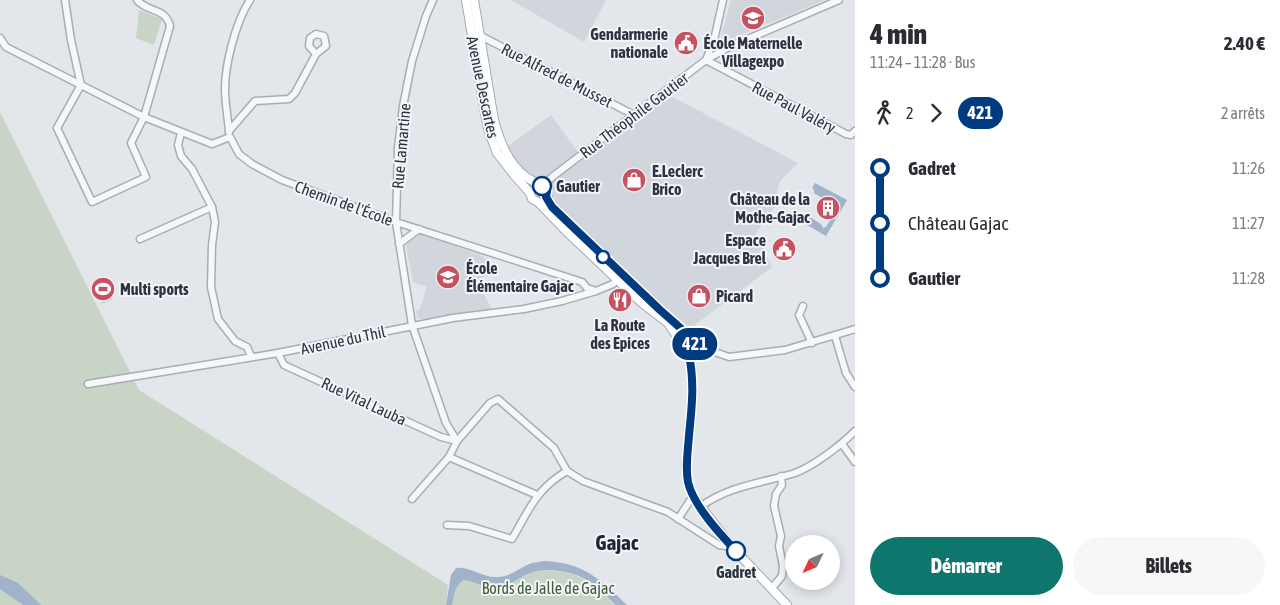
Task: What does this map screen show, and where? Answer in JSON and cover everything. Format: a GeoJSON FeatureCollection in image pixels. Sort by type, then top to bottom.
{"type":"FeatureCollection","features":[{"type":"Feature","properties":{"kind":"main road","name":"Avenue Descartes"},"geometry":{"type":"LineString","coordinates":[[466,0],[490,132],[498,153],[530,193],[532,199],[538,202],[566,231],[685,332]]}},
{"type":"Feature","properties":{"kind":"main road","name":"Avenue Descartes"},"geometry":{"type":"LineString","coordinates":[[474,0],[494,120],[498,137],[506,155],[518,170],[547,191],[546,197],[552,207],[653,312],[668,323],[678,338]]}},
{"type":"Feature","properties":{"kind":"main road"},"geometry":{"type":"LineString","coordinates":[[530,193],[531,188],[540,186]]}},
{"type":"Feature","properties":{"kind":"main road"},"geometry":{"type":"LineString","coordinates":[[538,202],[543,201],[546,197]]}},
{"type":"Feature","properties":{"kind":"main road"},"geometry":{"type":"LineString","coordinates":[[685,332],[694,336],[695,345],[688,351],[681,350],[678,346],[678,338],[685,332]]}},
{"type":"Feature","properties":{"kind":"main road"},"geometry":{"type":"LineString","coordinates":[[688,351],[692,372],[692,404],[686,466],[688,482],[693,496],[732,547],[787,605]]}},
{"type":"Feature","properties":{"kind":"street"},"geometry":{"type":"LineString","coordinates":[[65,0],[71,40],[81,85],[57,128],[92,202],[146,177],[132,143],[144,117],[170,26],[168,19],[162,13],[142,6],[137,0]]}},
{"type":"Feature","properties":{"kind":"street"},"geometry":{"type":"LineString","coordinates":[[230,134],[225,88],[229,60],[238,22],[250,0]]}},
{"type":"Feature","properties":{"kind":"street","name":"Rue Lamartine"},"geometry":{"type":"LineString","coordinates":[[433,0],[412,61],[403,106],[398,148],[396,222],[412,325],[446,423],[457,441]]}},
{"type":"Feature","properties":{"kind":"street"},"geometry":{"type":"LineString","coordinates":[[706,60],[714,40],[723,0]]}},
{"type":"Feature","properties":{"kind":"street","name":"Rue Théophile Gautier"},"geometry":{"type":"LineString","coordinates":[[540,186],[706,60],[729,47],[839,0]]}},
{"type":"Feature","properties":{"kind":"street","name":"Rue Alfred de Musset"},"geometry":{"type":"LineString","coordinates":[[479,35],[634,114]]}},
{"type":"Feature","properties":{"kind":"street"},"geometry":{"type":"LineString","coordinates":[[0,38],[6,47],[144,117],[212,144],[230,134],[255,101],[289,99],[295,93],[316,54]]}},
{"type":"Feature","properties":{"kind":"street","name":"Rue Paul Valéry"},"geometry":{"type":"LineString","coordinates":[[706,60],[846,134],[851,135],[855,131]]}},
{"type":"Feature","properties":{"kind":"street"},"geometry":{"type":"LineString","coordinates":[[181,133],[178,145],[181,156],[192,169],[212,207],[215,222],[212,245],[211,286],[218,319],[235,341],[247,347],[251,356]]}},
{"type":"Feature","properties":{"kind":"street","name":"Chemin de l'École"},"geometry":{"type":"LineString","coordinates":[[230,134],[239,154],[252,164],[282,180],[396,222],[582,282],[587,288],[596,291]]}},
{"type":"Feature","properties":{"kind":"street"},"geometry":{"type":"LineString","coordinates":[[140,239],[212,207]]}},
{"type":"Feature","properties":{"kind":"street"},"geometry":{"type":"LineString","coordinates":[[399,244],[419,229]]}},
{"type":"Feature","properties":{"kind":"street"},"geometry":{"type":"LineString","coordinates":[[596,291],[613,284],[619,277]]}},
{"type":"Feature","properties":{"kind":"street","name":"Avenue du Thil"},"geometry":{"type":"LineString","coordinates":[[88,384],[278,353],[412,325],[524,309],[596,291]]}},
{"type":"Feature","properties":{"kind":"street"},"geometry":{"type":"LineString","coordinates":[[804,306],[799,315],[812,343]]}},
{"type":"Feature","properties":{"kind":"street"},"geometry":{"type":"LineString","coordinates":[[695,345],[729,357],[785,350],[855,329]]}},
{"type":"Feature","properties":{"kind":"street"},"geometry":{"type":"LineString","coordinates":[[835,336],[846,373],[855,387]]}},
{"type":"Feature","properties":{"kind":"street","name":"Rue Vital Lauba"},"geometry":{"type":"LineString","coordinates":[[278,353],[284,365],[441,437],[457,441]]}},
{"type":"Feature","properties":{"kind":"street"},"geometry":{"type":"LineString","coordinates":[[412,498],[448,457],[457,441],[490,403],[498,399],[554,448],[567,471],[582,481],[668,512],[718,545],[732,547]]}},
{"type":"Feature","properties":{"kind":"street"},"geometry":{"type":"LineString","coordinates":[[700,507],[721,494],[797,472],[842,444],[855,431]]}},
{"type":"Feature","properties":{"kind":"street"},"geometry":{"type":"LineString","coordinates":[[842,444],[855,462]]}},
{"type":"Feature","properties":{"kind":"street"},"geometry":{"type":"LineString","coordinates":[[448,457],[537,494]]}},
{"type":"Feature","properties":{"kind":"street"},"geometry":{"type":"LineString","coordinates":[[447,524],[469,526],[512,539],[537,494],[556,477],[567,471]]}},
{"type":"Feature","properties":{"kind":"street"},"geometry":{"type":"LineString","coordinates":[[772,588],[782,576],[783,566],[779,546],[781,536],[774,506],[776,494],[782,485],[781,476]]}},
{"type":"Feature","properties":{"kind":"street"},"geometry":{"type":"LineString","coordinates":[[678,519],[693,496]]}},
{"type":"Feature","properties":{"kind":"shaded area"},"geometry":{"type":"Polygon","coordinates":[[[511,0],[606,0],[584,42],[511,0]]]}},
{"type":"Feature","properties":{"kind":"shaded area","name":"École Maternelle Villagexpo"},"geometry":{"type":"Polygon","coordinates":[[[731,0],[825,0],[724,42],[721,36],[731,0]]]}},
{"type":"Feature","properties":{"kind":"shaded area"},"geometry":{"type":"Polygon","coordinates":[[[665,93],[798,163],[780,181],[777,192],[778,203],[756,233],[772,267],[692,327],[684,327],[558,220],[510,169],[500,152],[551,115],[580,155],[665,93]]]}},
{"type":"Feature","properties":{"kind":"shaded area","name":"École Élémentaire Gajac"},"geometry":{"type":"Polygon","coordinates":[[[420,234],[483,256],[493,274],[476,280],[492,310],[422,320],[417,317],[416,310],[419,311],[427,287],[413,282],[406,246],[420,234]]]}},
{"type":"Feature","properties":{"kind":"green space"},"geometry":{"type":"Polygon","coordinates":[[[139,10],[162,19],[154,45],[136,38],[139,10]]]}},
{"type":"Feature","properties":{"kind":"green space"},"geometry":{"type":"Polygon","coordinates":[[[0,112],[139,390],[448,585],[446,605],[0,605],[0,112]]]}},
{"type":"Feature","properties":{"kind":"green space"},"geometry":{"type":"Polygon","coordinates":[[[103,277],[113,299],[102,304],[91,283],[103,277]]]}},
{"type":"Feature","properties":{"kind":"green space","name":"Bords de Jalle de Gajac"},"geometry":{"type":"Polygon","coordinates":[[[542,570],[575,575],[591,584],[616,605],[452,605],[454,594],[464,580],[507,585],[532,572],[542,570]]]}},
{"type":"Feature","properties":{"kind":"water"},"geometry":{"type":"Polygon","coordinates":[[[815,183],[847,200],[837,218],[833,215],[838,203],[832,204],[814,193],[812,188],[815,183]]]}},
{"type":"Feature","properties":{"kind":"water"},"geometry":{"type":"Polygon","coordinates":[[[796,213],[806,218],[808,216],[821,224],[823,228],[826,227],[832,217],[836,219],[826,236],[793,217],[796,213]]]}},
{"type":"Feature","properties":{"kind":"water"},"geometry":{"type":"Polygon","coordinates":[[[545,561],[559,562],[581,569],[608,587],[627,605],[616,605],[593,584],[579,576],[562,571],[545,570],[530,573],[498,587],[489,587],[464,580],[454,594],[452,605],[446,605],[451,575],[456,568],[467,569],[486,576],[502,577],[529,564],[545,561]]]}},
{"type":"Feature","properties":{"kind":"water"},"geometry":{"type":"Polygon","coordinates":[[[0,575],[18,583],[41,605],[23,605],[0,589],[0,575]]]}},
{"type":"Feature","properties":{"kind":"bus line","name":"421"},"geometry":{"type":"LineString","coordinates":[[542,186],[547,191],[546,197],[552,207],[660,310],[685,332],[694,336],[694,346],[688,351],[692,372],[692,404],[686,466],[688,482],[693,496],[700,507],[736,551]]}},
{"type":"Feature","properties":{"kind":"place","name":"École Maternelle Villagexpo"},"geometry":{"type":"Point","coordinates":[753,18]}},
{"type":"Feature","properties":{"kind":"place","name":"Gendarmerie nationale"},"geometry":{"type":"Point","coordinates":[686,43]}},
{"type":"Feature","properties":{"kind":"place","name":"E.Leclerc Brico"},"geometry":{"type":"Point","coordinates":[634,180]}},
{"type":"Feature","properties":{"kind":"place","name":"Gautier"},"geometry":{"type":"Point","coordinates":[542,186]}},
{"type":"Feature","properties":{"kind":"place","name":"Château de la Mothe-Gajac"},"geometry":{"type":"Point","coordinates":[828,208]}},
{"type":"Feature","properties":{"kind":"place","name":"Espace Jacques Brel"},"geometry":{"type":"Point","coordinates":[784,249]}},
{"type":"Feature","properties":{"kind":"place","name":"École Élémentaire Gajac"},"geometry":{"type":"Point","coordinates":[448,277]}},
{"type":"Feature","properties":{"kind":"place","name":"Multi sports"},"geometry":{"type":"Point","coordinates":[103,289]}},
{"type":"Feature","properties":{"kind":"place","name":"Picard"},"geometry":{"type":"Point","coordinates":[699,296]}},
{"type":"Feature","properties":{"kind":"place","name":"La Route des Epices"},"geometry":{"type":"Point","coordinates":[620,300]}},
{"type":"Feature","properties":{"kind":"place","name":"Gadret"},"geometry":{"type":"Point","coordinates":[736,551]}},
{"type":"Feature","properties":{"kind":"district","name":"Gajac"},"geometry":{"type":"Point","coordinates":[617,542]}}]}
